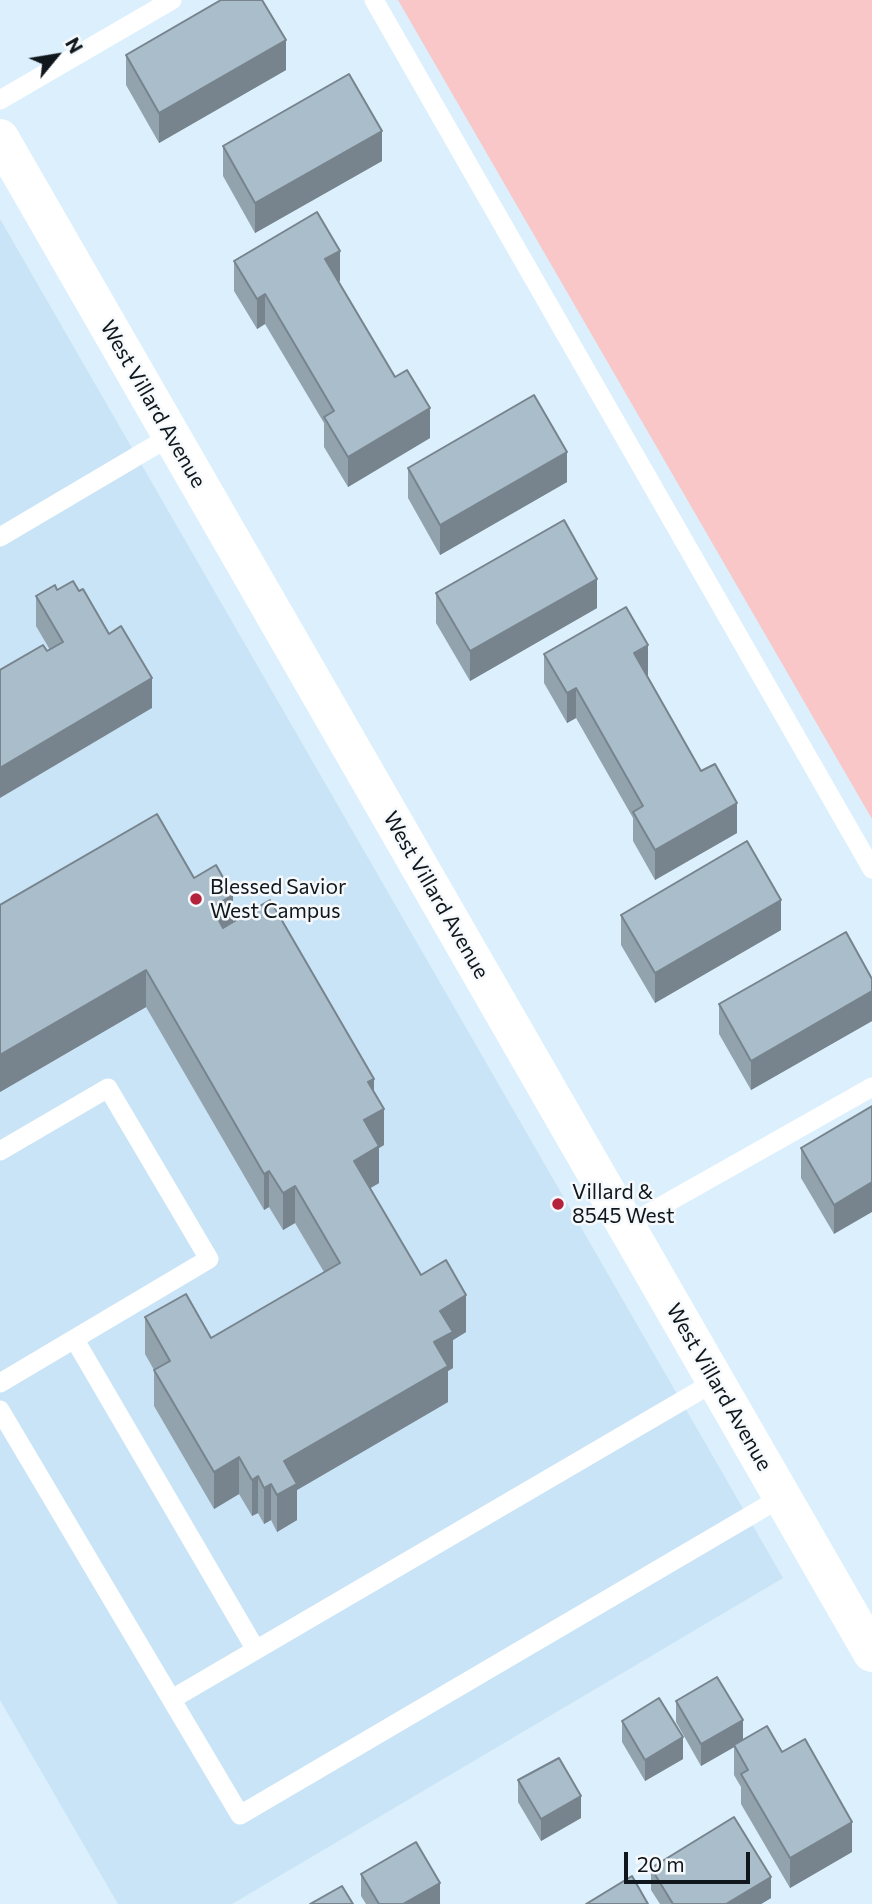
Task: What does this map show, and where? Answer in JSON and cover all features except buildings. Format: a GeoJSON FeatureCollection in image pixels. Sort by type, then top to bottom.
{"type":"FeatureCollection","features":[{"type":"Feature","properties":{"kind":"street","name":"West Villard Avenue"},"geometry":{"type":"LineString","coordinates":[[0,138],[872,1653]]}},
{"type":"Feature","properties":{"kind":"lane"},"geometry":{"type":"LineString","coordinates":[[0,100],[172,0]]}},
{"type":"Feature","properties":{"kind":"lane"},"geometry":{"type":"LineString","coordinates":[[374,0],[872,869]]}},
{"type":"Feature","properties":{"kind":"lane"},"geometry":{"type":"LineString","coordinates":[[0,537],[172,436]]}},
{"type":"Feature","properties":{"kind":"lane"},"geometry":{"type":"LineString","coordinates":[[626,1226],[872,1087]]}},
{"type":"Feature","properties":{"kind":"lane"},"geometry":{"type":"LineString","coordinates":[[0,1152],[108,1088],[209,1259],[0,1383]]}},
{"type":"Feature","properties":{"kind":"lane"},"geometry":{"type":"LineString","coordinates":[[75,1339],[256,1650]]}},
{"type":"Feature","properties":{"kind":"lane"},"geometry":{"type":"LineString","coordinates":[[172,1699],[716,1381]]}},
{"type":"Feature","properties":{"kind":"lane"},"geometry":{"type":"LineString","coordinates":[[0,1410],[240,1815],[782,1497]]}},
{"type":"Feature","properties":{"kind":"shaded area"},"geometry":{"type":"Polygon","coordinates":[[[398,0],[872,0],[872,819],[398,0]]]}},
{"type":"Feature","properties":{"kind":"shaded area","name":"Blessed Savior West Campus"},"geometry":{"type":"Polygon","coordinates":[[[0,219],[783,1578],[232,1904],[118,1904],[0,1700],[0,219]]]}},
{"type":"Feature","properties":{"kind":"place","name":"Blessed Savior West Campus"},"geometry":{"type":"Point","coordinates":[196,899]}},
{"type":"Feature","properties":{"kind":"place","name":"Villard & 8545 West"},"geometry":{"type":"Point","coordinates":[558,1204]}}]}
